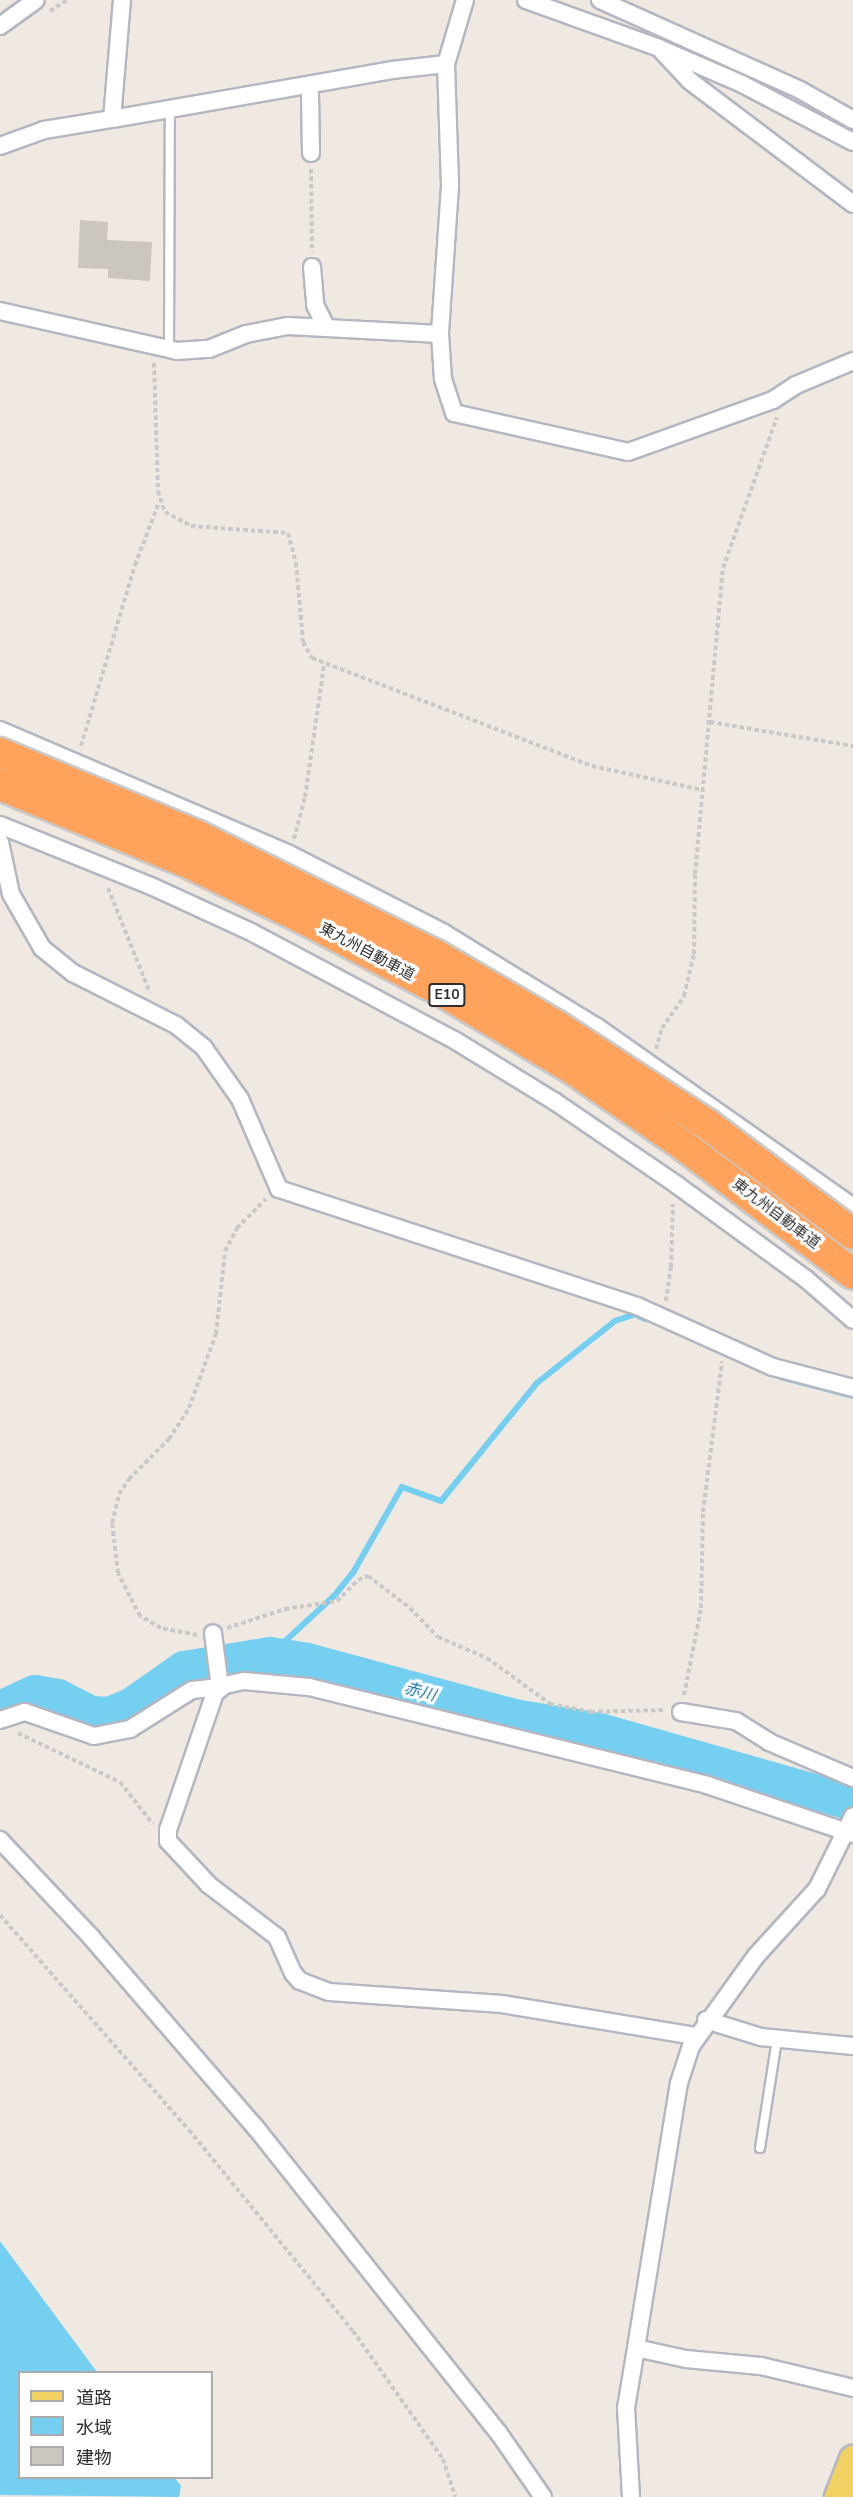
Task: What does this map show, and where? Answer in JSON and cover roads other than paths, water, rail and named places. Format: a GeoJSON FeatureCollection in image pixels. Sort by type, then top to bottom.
{"type":"FeatureCollection","features":[{"type":"Feature","properties":{"kind":"highway","name":"東九州自動車道"},"geometry":{"type":"LineString","coordinates":[[0,753],[198,836],[436,955],[557,1026],[707,1124],[853,1234]]}},
{"type":"Feature","properties":{"kind":"highway","name":"東九州自動車道"},"geometry":{"type":"LineString","coordinates":[[0,785],[186,862],[304,918],[442,992],[580,1074],[683,1145],[853,1274]]}},
{"type":"Feature","properties":{"kind":"main road"},"geometry":{"type":"LineString","coordinates":[[838,2497],[853,2459]]}},
{"type":"Feature","properties":{"kind":"street"},"geometry":{"type":"LineString","coordinates":[[0,26],[36,0]]}},
{"type":"Feature","properties":{"kind":"street"},"geometry":{"type":"LineString","coordinates":[[112,119],[122,0]]}},
{"type":"Feature","properties":{"kind":"street"},"geometry":{"type":"LineString","coordinates":[[465,0],[446,64],[450,186],[440,334],[443,379],[454,413],[620,452],[633,452],[773,400],[796,384],[853,361]]}},
{"type":"Feature","properties":{"kind":"street"},"geometry":{"type":"LineString","coordinates":[[526,0],[659,48],[753,89],[853,142]]}},
{"type":"Feature","properties":{"kind":"street"},"geometry":{"type":"LineString","coordinates":[[600,0],[800,90],[853,120]]}},
{"type":"Feature","properties":{"kind":"street"},"geometry":{"type":"LineString","coordinates":[[659,48],[690,81],[853,204]]}},
{"type":"Feature","properties":{"kind":"street"},"geometry":{"type":"LineString","coordinates":[[0,146],[44,130],[170,111],[392,70],[446,64]]}},
{"type":"Feature","properties":{"kind":"street"},"geometry":{"type":"LineString","coordinates":[[310,94],[310,153]]}},
{"type":"Feature","properties":{"kind":"street"},"geometry":{"type":"LineString","coordinates":[[312,267],[315,305],[326,327]]}},
{"type":"Feature","properties":{"kind":"street"},"geometry":{"type":"LineString","coordinates":[[0,311],[161,349],[209,349],[246,334],[278,327],[326,327],[440,334]]}},
{"type":"Feature","properties":{"kind":"street"},"geometry":{"type":"LineString","coordinates":[[0,730],[289,854],[490,959],[650,1064],[853,1207]]}},
{"type":"Feature","properties":{"kind":"street"},"geometry":{"type":"LineString","coordinates":[[0,825],[151,886],[253,933],[456,1041],[554,1101],[704,1203],[806,1279],[853,1320]]}},
{"type":"Feature","properties":{"kind":"street"},"geometry":{"type":"LineString","coordinates":[[0,842],[11,894],[42,948],[73,973],[160,1017],[194,1038],[224,1074],[262,1144],[279,1189],[637,1306],[725,1346],[807,1379],[853,1388]]}},
{"type":"Feature","properties":{"kind":"street"},"geometry":{"type":"LineString","coordinates":[[213,1633],[220,1687],[204,1718],[168,1830],[171,1845],[210,1885],[277,1937],[293,1973],[313,1988],[512,2005],[695,2036]]}},
{"type":"Feature","properties":{"kind":"street"},"geometry":{"type":"LineString","coordinates":[[5,1725],[32,1712],[84,1734],[112,1734],[138,1725],[192,1690],[244,1682],[309,1687],[707,1785],[850,1833]]}},
{"type":"Feature","properties":{"kind":"street"},"geometry":{"type":"LineString","coordinates":[[681,1712],[736,1721],[776,1746],[853,1778]]}},
{"type":"Feature","properties":{"kind":"street"},"geometry":{"type":"LineString","coordinates":[[630,2497],[626,2408],[679,2083],[695,2036],[756,1956],[818,1889],[850,1833],[853,1816]]}},
{"type":"Feature","properties":{"kind":"street"},"geometry":{"type":"LineString","coordinates":[[0,1840],[91,1938],[256,2128],[498,2432],[543,2497]]}},
{"type":"Feature","properties":{"kind":"street"},"geometry":{"type":"LineString","coordinates":[[706,2020],[741,2032],[777,2039],[853,2046]]}},
{"type":"Feature","properties":{"kind":"street"},"geometry":{"type":"LineString","coordinates":[[636,2348],[686,2359],[761,2366],[853,2388]]}},
{"type":"Feature","properties":{"kind":"lane"},"geometry":{"type":"LineString","coordinates":[[161,349],[170,111]]}},
{"type":"Feature","properties":{"kind":"lane"},"geometry":{"type":"LineString","coordinates":[[760,2148],[777,2039]]}},
{"type":"Feature","properties":{"kind":"water"},"geometry":{"type":"Polygon","coordinates":[[[0,2241],[96,2371],[18,2371],[18,2479],[176,2479],[181,2486],[179,2497],[0,2495],[0,2241]]]}},
{"type":"Feature","properties":{"kind":"waterway"},"geometry":{"type":"LineString","coordinates":[[270,1655],[334,1596],[354,1571],[402,1487],[441,1501],[537,1383],[615,1321],[635,1314],[645,1319]]}},
{"type":"Feature","properties":{"kind":"waterway"},"geometry":{"type":"LineString","coordinates":[[781,1377],[853,1396]]}},
{"type":"Feature","properties":{"kind":"waterway","name":"赤川"},"geometry":{"type":"LineString","coordinates":[[0,1709],[35,1693],[58,1697],[92,1714],[109,1715],[131,1706],[184,1669],[270,1655],[307,1661],[514,1717],[600,1731],[853,1803]]}}]}
